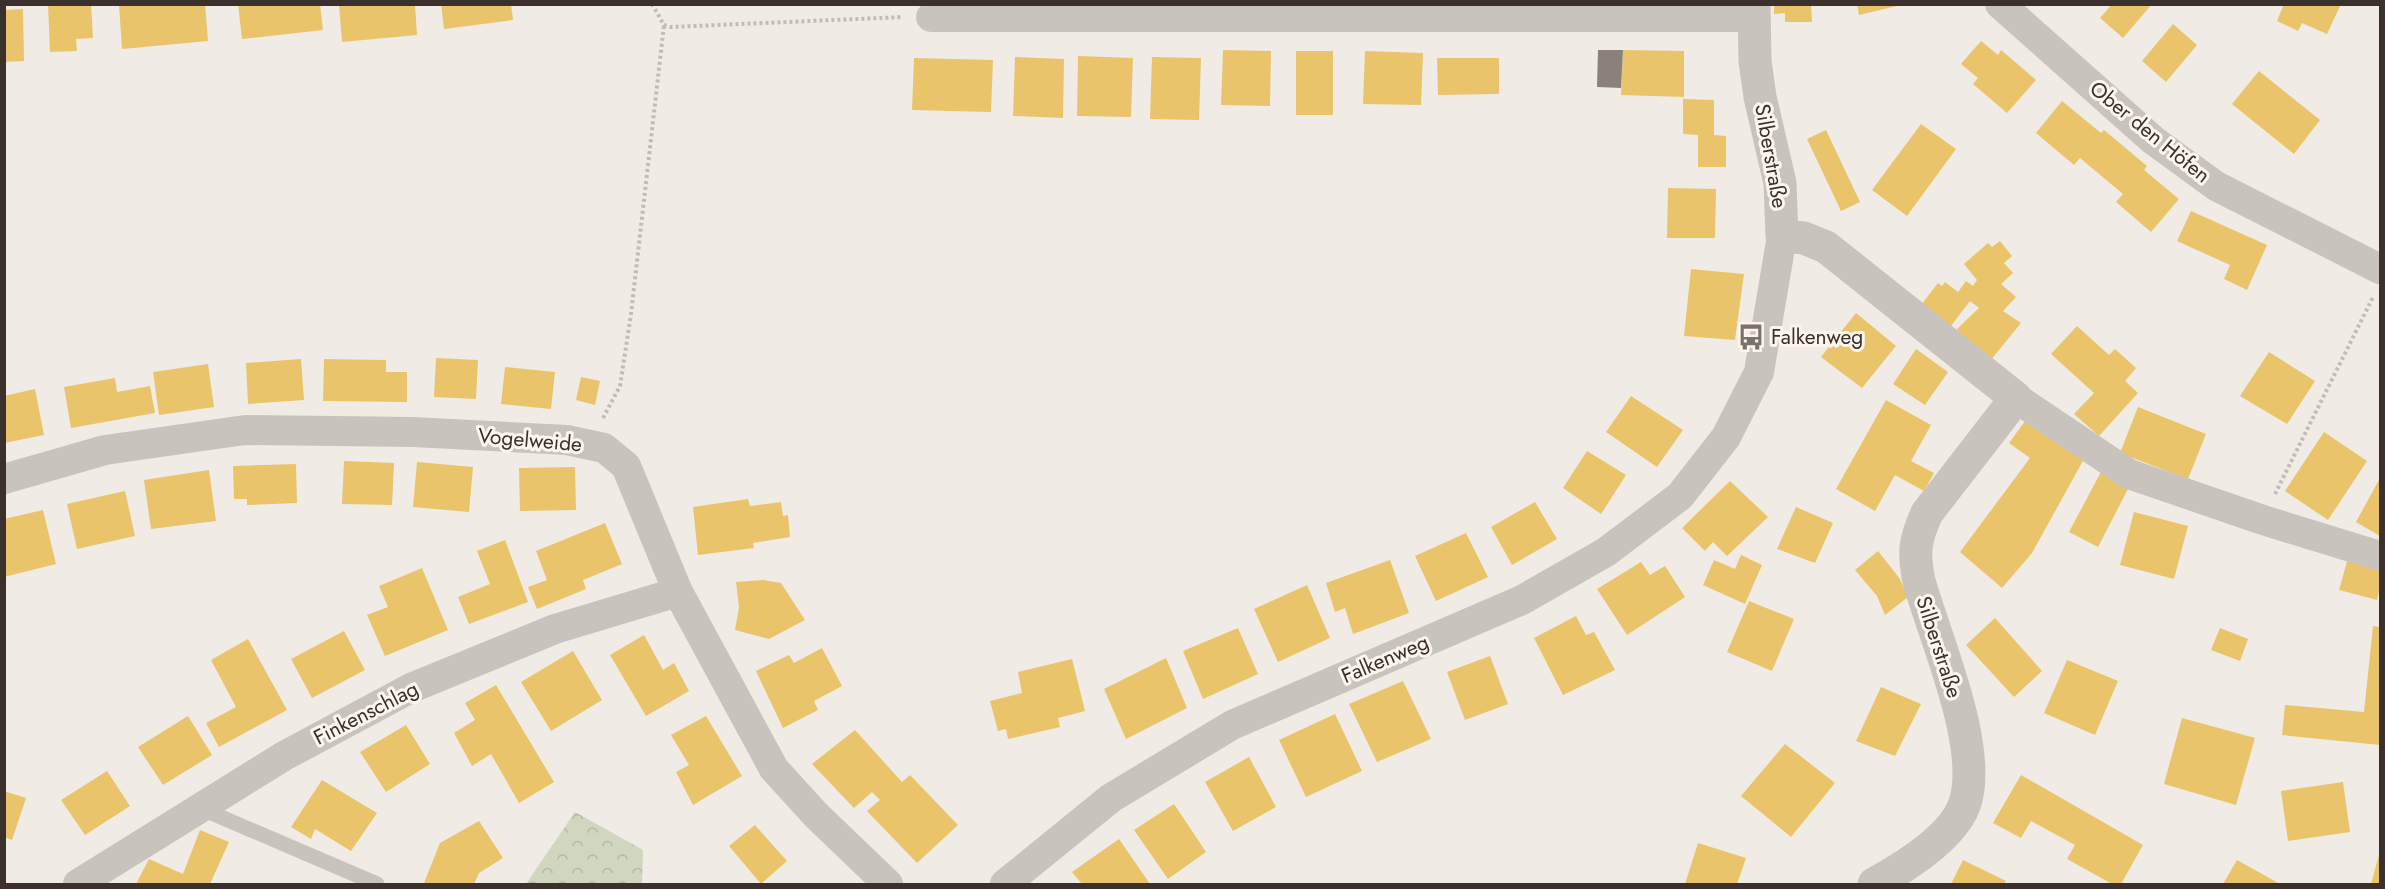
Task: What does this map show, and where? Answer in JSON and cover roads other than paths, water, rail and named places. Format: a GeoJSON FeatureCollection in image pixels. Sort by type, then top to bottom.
{"type":"FeatureCollection","features":[{"type":"Feature","properties":{"kind":"street","name":"Ober den Höfen"},"geometry":{"type":"LineString","coordinates":[[2000,4],[2153,140],[2216,186],[2378,281]]}},
{"type":"Feature","properties":{"kind":"street"},"geometry":{"type":"LineString","coordinates":[[931,17],[1754,11]]}},
{"type":"Feature","properties":{"kind":"street","name":"Silberstraße"},"geometry":{"type":"LineString","coordinates":[[1754,11],[1755,61],[1780,183],[1782,236],[1804,238],[1826,247],[2016,398],[2129,474],[2263,520],[2380,556]]}},
{"type":"Feature","properties":{"kind":"street","name":"Falkenweg"},"geometry":{"type":"LineString","coordinates":[[1005,885],[1111,798],[1232,725],[1522,600],[1606,552],[1680,496],[1726,437],[1759,372],[1782,236]]}},
{"type":"Feature","properties":{"kind":"street","name":"Silberstraße"},"geometry":{"type":"LineString","coordinates":[[1874,885],[1927,849],[1948,830],[1964,804],[1968,778],[1963,722],[1919,581],[1914,558],[1917,534],[1927,513],[2016,398]]}},
{"type":"Feature","properties":{"kind":"street","name":"Vogelweide"},"geometry":{"type":"LineString","coordinates":[[4,479],[105,450],[245,430],[413,432],[567,441],[604,447],[626,466],[678,592],[774,769],[816,815],[888,885]]}},
{"type":"Feature","properties":{"kind":"street","name":"Finkenschlag"},"geometry":{"type":"LineString","coordinates":[[78,885],[284,756],[411,688],[555,629],[678,592]]}},
{"type":"Feature","properties":{"kind":"lane"},"geometry":{"type":"LineString","coordinates":[[200,807],[377,885]]}},
{"type":"Feature","properties":{"kind":"place","name":"Falkenweg"},"geometry":{"type":"Point","coordinates":[1751,337]}}]}
